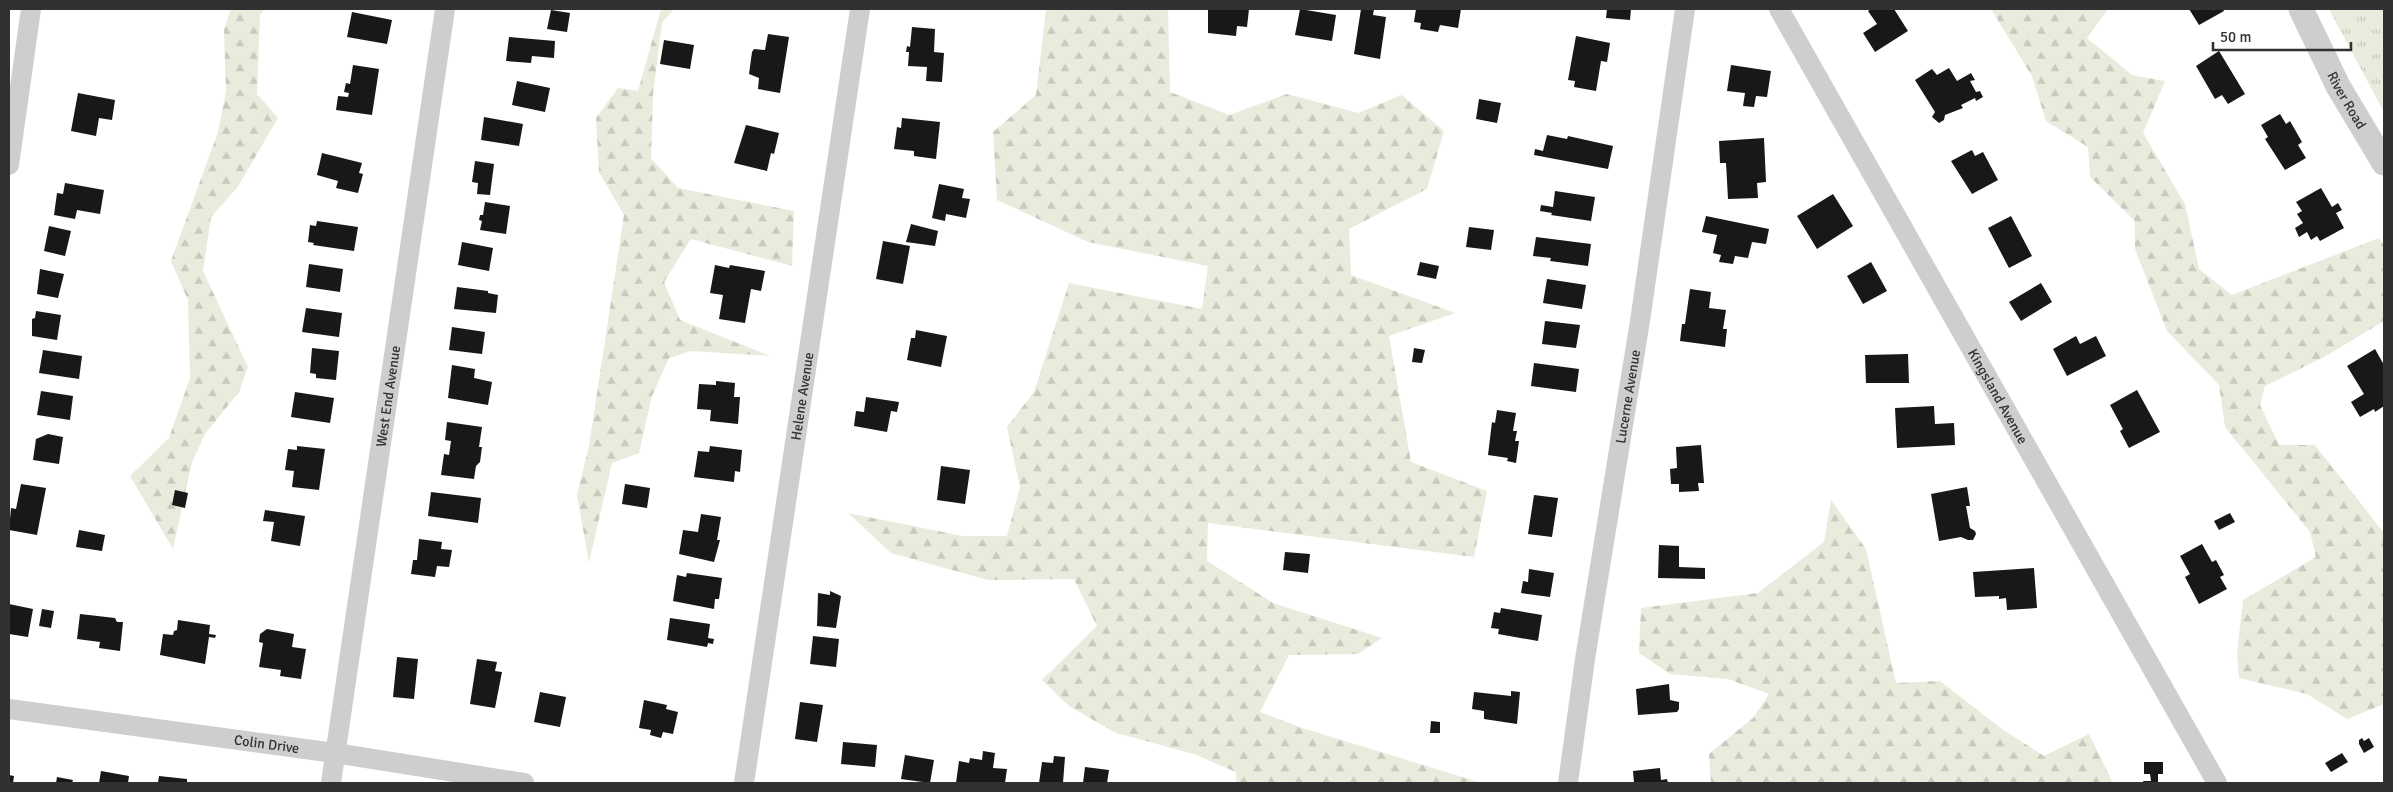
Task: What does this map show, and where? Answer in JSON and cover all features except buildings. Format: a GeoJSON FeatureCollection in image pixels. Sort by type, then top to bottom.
{"type":"FeatureCollection","features":[{"type":"Feature","properties":{"kind":"street"},"geometry":{"type":"LineString","coordinates":[[9,165],[31,9]]}},
{"type":"Feature","properties":{"kind":"street","name":"West End Avenue"},"geometry":{"type":"LineString","coordinates":[[331,783],[445,9]]}},
{"type":"Feature","properties":{"kind":"street","name":"Helene Avenue"},"geometry":{"type":"LineString","coordinates":[[744,783],[860,9]]}},
{"type":"Feature","properties":{"kind":"street","name":"Lucerne Avenue"},"geometry":{"type":"LineString","coordinates":[[1568,783],[1586,650],[1640,321],[1685,9]]}},
{"type":"Feature","properties":{"kind":"street","name":"Kingsland Avenue"},"geometry":{"type":"LineString","coordinates":[[1779,9],[2217,783]]}},
{"type":"Feature","properties":{"kind":"street","name":"River Road"},"geometry":{"type":"LineString","coordinates":[[2301,9],[2338,86],[2384,163]]}},
{"type":"Feature","properties":{"kind":"street","name":"Colin Drive"},"geometry":{"type":"LineString","coordinates":[[9,709],[336,753],[524,783]]}},
{"type":"Feature","properties":{"kind":"green space"},"geometry":{"type":"Polygon","coordinates":[[[231,9],[265,9],[260,15],[257,94],[278,118],[237,188],[211,217],[203,271],[248,367],[239,392],[205,434],[192,462],[173,549],[130,476],[169,438],[190,378],[188,300],[171,261],[218,132],[226,91],[224,29],[231,9]]]}},
{"type":"Feature","properties":{"kind":"green space"},"geometry":{"type":"Polygon","coordinates":[[[661,9],[674,9],[662,23],[653,94],[651,158],[678,188],[794,211],[792,266],[691,239],[664,282],[680,320],[770,356],[691,351],[669,358],[652,396],[639,453],[612,463],[589,563],[577,495],[589,446],[624,215],[599,172],[596,118],[618,88],[638,91],[661,9]]]}},
{"type":"Feature","properties":{"kind":"green space"},"geometry":{"type":"Polygon","coordinates":[[[1046,9],[1168,9],[1170,92],[1229,115],[1287,94],[1358,113],[1402,95],[1444,131],[1427,189],[1349,229],[1351,275],[1455,313],[1389,336],[1411,462],[1487,491],[1474,557],[1208,523],[1207,561],[1273,603],[1382,638],[1358,654],[1289,655],[1260,712],[1299,727],[1482,783],[1236,783],[1236,772],[1194,754],[1116,733],[1069,706],[1042,680],[1097,626],[1074,579],[988,580],[891,553],[848,513],[963,536],[1007,536],[1020,487],[1007,427],[1034,392],[1069,283],[1202,309],[1208,266],[1088,242],[997,200],[993,132],[1036,95],[1046,9]]]}},
{"type":"Feature","properties":{"kind":"green space"},"geometry":{"type":"Polygon","coordinates":[[[1991,9],[2108,9],[2087,38],[2132,75],[2165,81],[2143,133],[2185,204],[2199,269],[2232,295],[2379,238],[2384,245],[2384,321],[2326,356],[2265,386],[2260,405],[2279,445],[2315,445],[2384,533],[2384,704],[2347,719],[2307,694],[2239,678],[2237,652],[2243,600],[2316,557],[2310,532],[2225,427],[2219,385],[2167,331],[2135,249],[2135,221],[2090,177],[2088,147],[2046,121],[2032,76],[1991,9]]]}},
{"type":"Feature","properties":{"kind":"green space"},"geometry":{"type":"Polygon","coordinates":[[[2329,9],[2384,9],[2384,112],[2331,13],[2329,9]]]}},
{"type":"Feature","properties":{"kind":"green space"},"geometry":{"type":"Polygon","coordinates":[[[1831,500],[1866,549],[1896,683],[1940,681],[2002,729],[2044,756],[2089,734],[2113,783],[1711,783],[1709,754],[1753,718],[1769,694],[1728,679],[1670,674],[1639,653],[1641,608],[1758,593],[1824,542],[1831,500]]]}}]}
